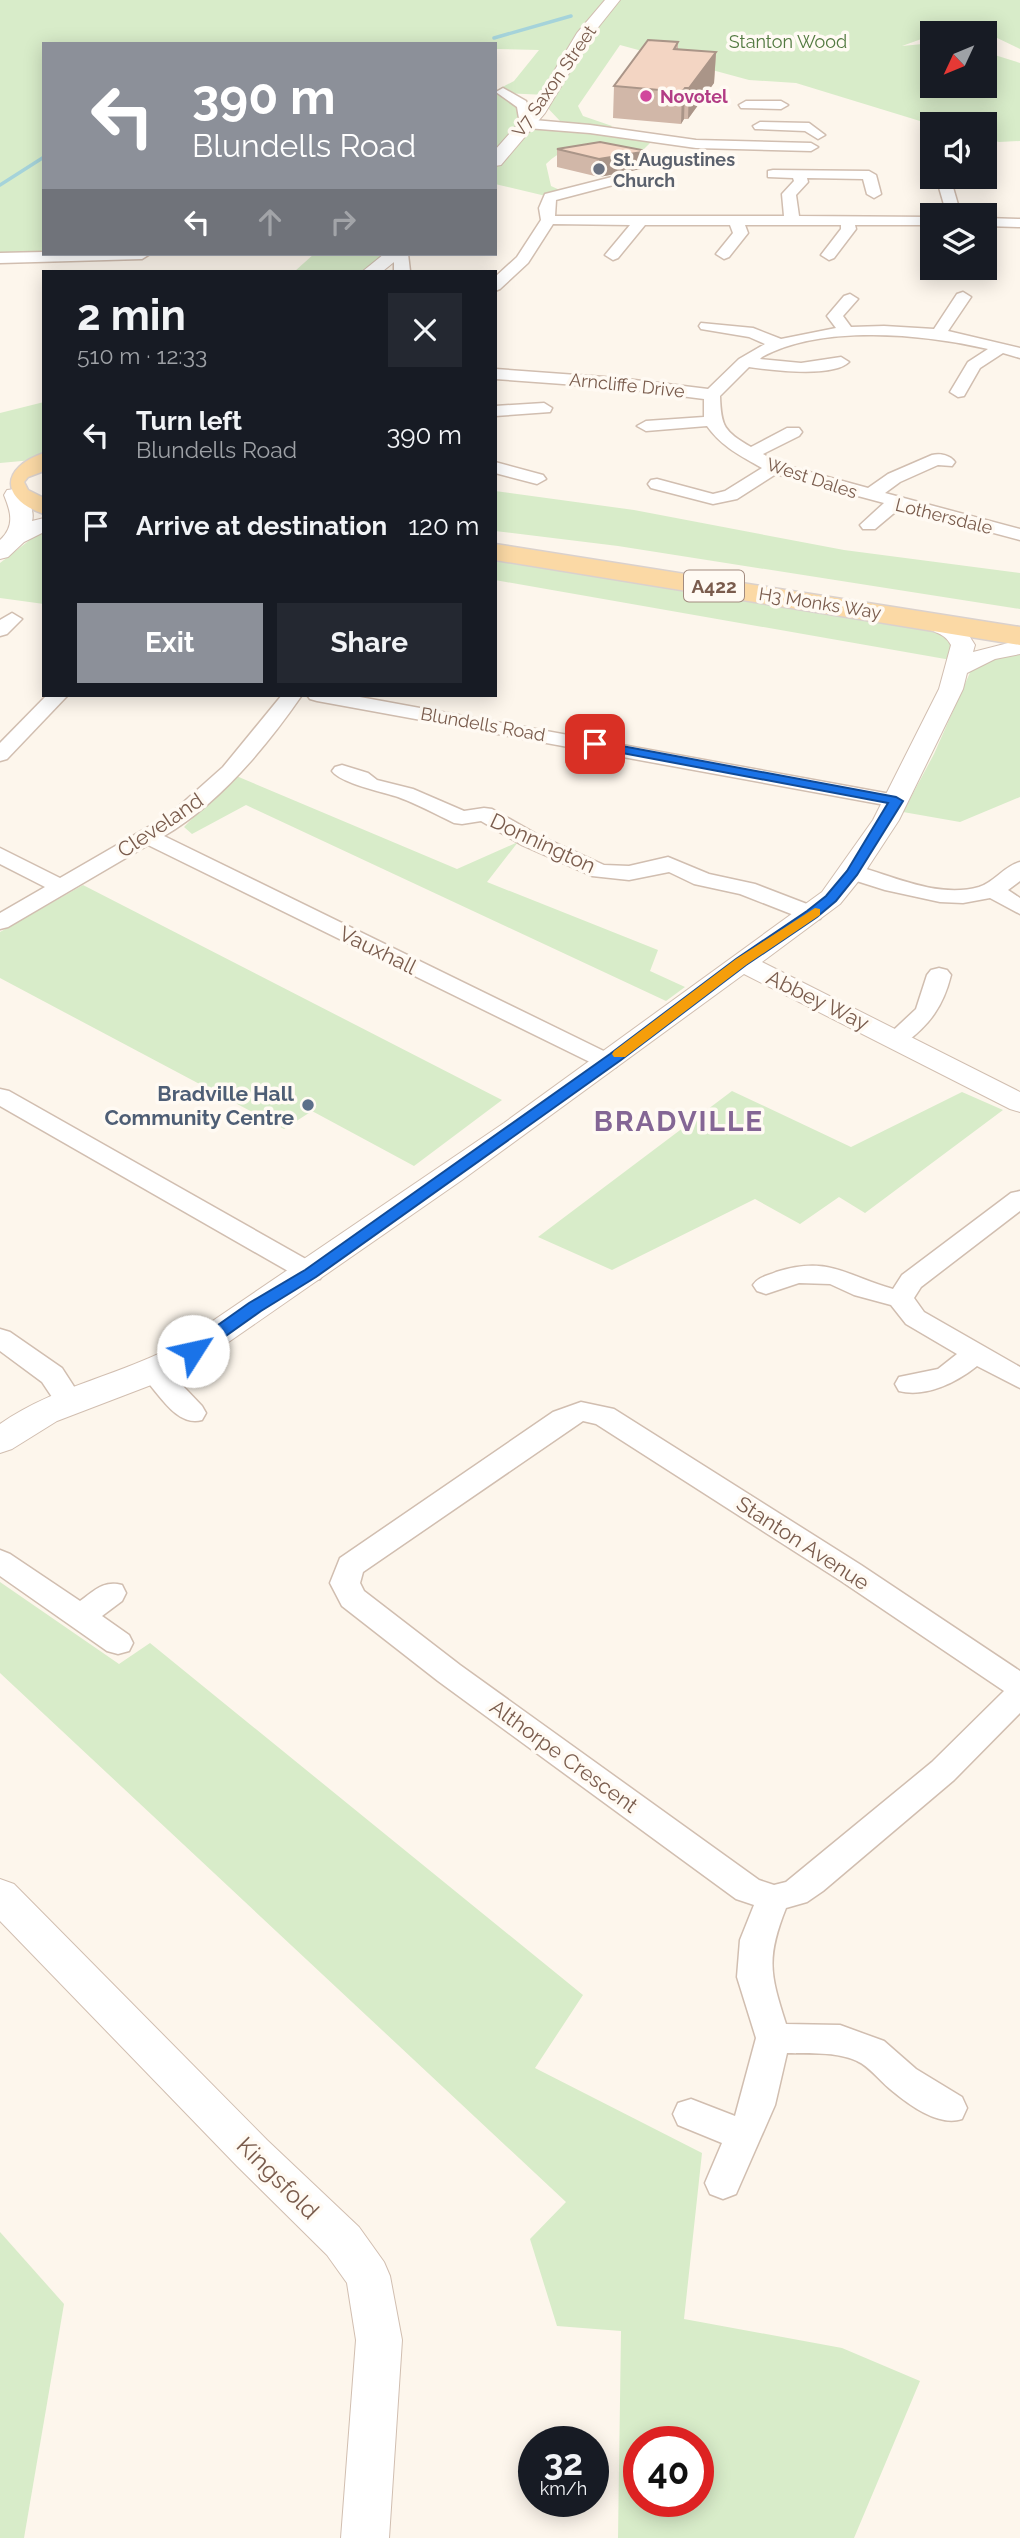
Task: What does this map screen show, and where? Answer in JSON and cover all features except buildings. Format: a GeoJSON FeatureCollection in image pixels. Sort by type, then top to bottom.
{"type":"FeatureCollection","features":[{"type":"Feature","properties":{"kind":"main road"},"geometry":{"type":"LineString","coordinates":[[0,463],[42,460]]}},
{"type":"Feature","properties":{"kind":"main road"},"geometry":{"type":"LineString","coordinates":[[42,461],[19,472],[11,482],[10,492],[26,502],[42,506]]}},
{"type":"Feature","properties":{"kind":"main road","name":"H3 Monks Way"},"geometry":{"type":"LineString","coordinates":[[497,531],[782,572]]}},
{"type":"Feature","properties":{"kind":"main road","name":"H3 Monks Way"},"geometry":{"type":"LineString","coordinates":[[497,552],[1020,636]]}},
{"type":"Feature","properties":{"kind":"street","name":"V7 Saxon Street"},"geometry":{"type":"LineString","coordinates":[[498,158],[527,124],[585,33],[613,0]]}},
{"type":"Feature","properties":{"kind":"street"},"geometry":{"type":"LineString","coordinates":[[499,92],[545,99],[560,121],[580,128]]}},
{"type":"Feature","properties":{"kind":"street"},"geometry":{"type":"LineString","coordinates":[[499,92],[525,105],[528,112],[527,124],[580,128],[674,142],[741,147],[815,141],[809,127],[760,126]]}},
{"type":"Feature","properties":{"kind":"street"},"geometry":{"type":"LineString","coordinates":[[759,144],[762,140],[760,126],[752,105],[781,105]]}},
{"type":"Feature","properties":{"kind":"street"},"geometry":{"type":"LineString","coordinates":[[773,174],[869,175],[874,194]]}},
{"type":"Feature","properties":{"kind":"street"},"geometry":{"type":"LineString","coordinates":[[792,220],[789,194],[799,186],[799,174]]}},
{"type":"Feature","properties":{"kind":"street"},"geometry":{"type":"LineString","coordinates":[[497,284],[523,260],[548,220],[546,208],[550,197],[612,181]]}},
{"type":"Feature","properties":{"kind":"street"},"geometry":{"type":"LineString","coordinates":[[548,220],[920,221]]}},
{"type":"Feature","properties":{"kind":"street"},"geometry":{"type":"LineString","coordinates":[[613,254],[637,228],[638,220]]}},
{"type":"Feature","properties":{"kind":"street"},"geometry":{"type":"LineString","coordinates":[[724,254],[741,233],[736,220]]}},
{"type":"Feature","properties":{"kind":"street"},"geometry":{"type":"LineString","coordinates":[[829,255],[848,239],[847,221]]}},
{"type":"Feature","properties":{"kind":"street"},"geometry":{"type":"LineString","coordinates":[[997,222],[1020,223]]}},
{"type":"Feature","properties":{"kind":"street"},"geometry":{"type":"LineString","coordinates":[[0,258],[71,256]]}},
{"type":"Feature","properties":{"kind":"street"},"geometry":{"type":"LineString","coordinates":[[939,334],[963,296]]}},
{"type":"Feature","properties":{"kind":"street"},"geometry":{"type":"LineString","coordinates":[[847,332],[835,316],[850,299]]}},
{"type":"Feature","properties":{"kind":"street"},"geometry":{"type":"LineString","coordinates":[[953,310],[976,313]]}},
{"type":"Feature","properties":{"kind":"street"},"geometry":{"type":"LineString","coordinates":[[734,329],[744,314]]}},
{"type":"Feature","properties":{"kind":"street"},"geometry":{"type":"LineString","coordinates":[[707,326],[753,333],[779,344]]}},
{"type":"Feature","properties":{"kind":"street","name":"Arncliffe Drive"},"geometry":{"type":"LineString","coordinates":[[497,374],[618,383],[712,395],[745,362],[758,353],[779,344],[847,332],[901,331],[939,334],[1020,353]]}},
{"type":"Feature","properties":{"kind":"street"},"geometry":{"type":"LineString","coordinates":[[958,392],[974,365],[1002,347]]}},
{"type":"Feature","properties":{"kind":"street"},"geometry":{"type":"LineString","coordinates":[[745,362],[801,368],[841,362]]}},
{"type":"Feature","properties":{"kind":"street"},"geometry":{"type":"LineString","coordinates":[[646,426],[712,421],[712,395]]}},
{"type":"Feature","properties":{"kind":"street"},"geometry":{"type":"LineString","coordinates":[[497,411],[544,408]]}},
{"type":"Feature","properties":{"kind":"street","name":"West Dales"},"geometry":{"type":"LineString","coordinates":[[712,421],[724,438],[748,455],[774,468],[869,496]]}},
{"type":"Feature","properties":{"kind":"street"},"geometry":{"type":"LineString","coordinates":[[748,455],[793,432]]}},
{"type":"Feature","properties":{"kind":"street"},"geometry":{"type":"LineString","coordinates":[[869,496],[894,478],[936,458]]}},
{"type":"Feature","properties":{"kind":"street"},"geometry":{"type":"LineString","coordinates":[[497,468],[537,480]]}},
{"type":"Feature","properties":{"kind":"street"},"geometry":{"type":"LineString","coordinates":[[657,484],[713,499],[731,495],[774,468]]}},
{"type":"Feature","properties":{"kind":"street"},"geometry":{"type":"LineString","coordinates":[[8,545],[23,516],[10,492]]}},
{"type":"Feature","properties":{"kind":"street","name":"Lothersdale"},"geometry":{"type":"LineString","coordinates":[[869,496],[1020,540]]}},
{"type":"Feature","properties":{"kind":"street"},"geometry":{"type":"LineString","coordinates":[[869,525],[895,503]]}},
{"type":"Feature","properties":{"kind":"street"},"geometry":{"type":"LineString","coordinates":[[8,545],[42,525]]}},
{"type":"Feature","properties":{"kind":"street"},"geometry":{"type":"LineString","coordinates":[[0,1441],[21,1424],[71,1402],[154,1372],[193,1351],[255,1307],[311,1273],[608,1062],[831,898],[852,872],[896,801],[951,689],[963,645],[955,631],[933,622]]}},
{"type":"Feature","properties":{"kind":"street"},"geometry":{"type":"LineString","coordinates":[[956,670],[984,654],[1003,648],[1020,647]]}},
{"type":"Feature","properties":{"kind":"street"},"geometry":{"type":"LineString","coordinates":[[0,755],[56,697]]}},
{"type":"Feature","properties":{"kind":"street","name":"Cleveland"},"geometry":{"type":"LineString","coordinates":[[0,922],[177,820],[230,771],[290,697]]}},
{"type":"Feature","properties":{"kind":"street","name":"Blundells Road"},"geometry":{"type":"LineString","coordinates":[[328,697],[896,801]]}},
{"type":"Feature","properties":{"kind":"street","name":"Donnington"},"geometry":{"type":"LineString","coordinates":[[342,771],[361,777],[370,784],[406,793],[462,818],[484,814],[530,840],[600,871],[629,873],[661,868],[674,860],[702,879],[747,889],[812,914]]}},
{"type":"Feature","properties":{"kind":"street","name":"Vauxhall"},"geometry":{"type":"LineString","coordinates":[[148,837],[608,1062]]}},
{"type":"Feature","properties":{"kind":"street"},"geometry":{"type":"LineString","coordinates":[[0,855],[61,887]]}},
{"type":"Feature","properties":{"kind":"street"},"geometry":{"type":"LineString","coordinates":[[852,872],[931,895],[955,896],[992,890],[1004,884],[1020,869]]}},
{"type":"Feature","properties":{"kind":"street"},"geometry":{"type":"LineString","coordinates":[[992,890],[1020,907]]}},
{"type":"Feature","properties":{"kind":"street","name":"Abbey Way"},"geometry":{"type":"LineString","coordinates":[[741,962],[1020,1102]]}},
{"type":"Feature","properties":{"kind":"street","name":"Abbey Way"},"geometry":{"type":"LineString","coordinates":[[895,1039],[924,1017],[935,998],[939,975]]}},
{"type":"Feature","properties":{"kind":"street"},"geometry":{"type":"LineString","coordinates":[[0,1096],[311,1273]]}},
{"type":"Feature","properties":{"kind":"street"},"geometry":{"type":"LineString","coordinates":[[900,1299],[911,1281],[1015,1210]]}},
{"type":"Feature","properties":{"kind":"street"},"geometry":{"type":"LineString","coordinates":[[766,1285],[796,1275],[816,1273],[836,1276],[863,1289],[900,1299],[915,1318],[1020,1379]]}},
{"type":"Feature","properties":{"kind":"street"},"geometry":{"type":"LineString","coordinates":[[0,1338],[52,1376],[71,1402]]}},
{"type":"Feature","properties":{"kind":"street"},"geometry":{"type":"LineString","coordinates":[[909,1384],[947,1376],[976,1353]]}},
{"type":"Feature","properties":{"kind":"street"},"geometry":{"type":"LineString","coordinates":[[154,1372],[192,1413]]}},
{"type":"Feature","properties":{"kind":"street","name":"Stanton Avenue"},"geometry":{"type":"LineString","coordinates":[[580,1411],[604,1416],[851,1573],[1020,1686]]}},
{"type":"Feature","properties":{"kind":"street","name":"Althorpe Crescent"},"geometry":{"type":"LineString","coordinates":[[580,1411],[563,1419],[350,1566],[345,1583],[352,1598],[449,1673],[748,1890],[774,1898]]}},
{"type":"Feature","properties":{"kind":"street"},"geometry":{"type":"LineString","coordinates":[[0,1561],[118,1643]]}},
{"type":"Feature","properties":{"kind":"street"},"geometry":{"type":"LineString","coordinates":[[82,1616],[111,1593]]}},
{"type":"Feature","properties":{"kind":"street"},"geometry":{"type":"LineString","coordinates":[[723,2183],[757,2105],[773,2038],[754,1977],[757,1940],[774,1898],[795,1893],[855,1847],[943,1771],[1020,1694]]}},
{"type":"Feature","properties":{"kind":"street","name":"Kingsfold"},"geometry":{"type":"LineString","coordinates":[[0,1895],[343,2241],[368,2276],[379,2340],[365,2538]]}},
{"type":"Feature","properties":{"kind":"street"},"geometry":{"type":"LineString","coordinates":[[773,2038],[811,2037],[840,2040],[872,2051],[904,2080],[949,2108]]}},
{"type":"Feature","properties":{"kind":"street"},"geometry":{"type":"LineString","coordinates":[[691,2114],[742,2135]]}},
{"type":"Feature","properties":{"kind":"green space","name":"Stanton Wood"},"geometry":{"type":"Polygon","coordinates":[[[0,0],[1020,0],[1020,49],[998,38],[998,21],[920,21],[920,40],[902,46],[920,44],[920,98],[998,98],[998,56],[1020,63],[1020,141],[997,141],[997,112],[920,112],[920,121],[796,83],[749,80],[620,45],[578,106],[583,116],[612,126],[606,131],[654,139],[641,152],[591,146],[579,147],[557,155],[546,164],[551,186],[564,192],[550,197],[497,184],[497,90],[514,81],[539,50],[497,49],[497,42],[42,42],[42,256],[71,256],[0,258],[0,0]],[[505,93],[528,112],[527,124],[577,127],[560,121],[543,103],[547,95],[505,93]]]}},
{"type":"Feature","properties":{"kind":"green space"},"geometry":{"type":"Polygon","coordinates":[[[312,256],[380,256],[378,266],[373,270],[296,270],[312,256]]]}},
{"type":"Feature","properties":{"kind":"green space"},"geometry":{"type":"Polygon","coordinates":[[[42,402],[42,459],[0,463],[0,413],[42,402]]]}},
{"type":"Feature","properties":{"kind":"green space"},"geometry":{"type":"Polygon","coordinates":[[[497,491],[634,510],[844,550],[1020,573],[1020,609],[618,546],[497,531],[497,491]]]}},
{"type":"Feature","properties":{"kind":"green space"},"geometry":{"type":"Polygon","coordinates":[[[42,531],[42,604],[0,598],[0,563],[42,531]]]}},
{"type":"Feature","properties":{"kind":"green space"},"geometry":{"type":"Polygon","coordinates":[[[497,554],[917,622],[958,642],[951,660],[497,580],[497,554]]]}},
{"type":"Feature","properties":{"kind":"green space"},"geometry":{"type":"Polygon","coordinates":[[[1020,650],[1020,797],[960,822],[903,812],[934,754],[972,668],[1020,650]]]}},
{"type":"Feature","properties":{"kind":"green space"},"geometry":{"type":"Polygon","coordinates":[[[234,775],[457,869],[518,842],[487,882],[658,950],[650,971],[685,987],[666,1001],[246,805],[192,834],[184,827],[234,775]]]}},
{"type":"Feature","properties":{"kind":"green space"},"geometry":{"type":"Polygon","coordinates":[[[83,885],[502,1100],[414,1166],[312,1111],[284,1129],[0,978],[0,932],[83,885]]]}},
{"type":"Feature","properties":{"kind":"green space"},"geometry":{"type":"Polygon","coordinates":[[[732,1091],[851,1147],[962,1092],[1003,1110],[865,1213],[839,1197],[800,1224],[755,1199],[612,1270],[538,1237],[732,1091]]]}},
{"type":"Feature","properties":{"kind":"green space"},"geometry":{"type":"Polygon","coordinates":[[[0,1582],[119,1664],[150,1643],[583,1995],[535,2068],[702,2153],[684,2319],[842,2348],[920,2381],[854,2538],[618,2538],[621,2331],[557,2326],[530,2239],[566,2202],[0,1673],[0,1582]]]}},
{"type":"Feature","properties":{"kind":"green space"},"geometry":{"type":"Polygon","coordinates":[[[0,2232],[64,2304],[24,2538],[0,2538],[0,2232]]]}},
{"type":"Feature","properties":{"kind":"waterway"},"geometry":{"type":"LineString","coordinates":[[494,38],[571,16]]}},
{"type":"Feature","properties":{"kind":"waterway"},"geometry":{"type":"LineString","coordinates":[[0,185],[42,158]]}},
{"type":"Feature","properties":{"kind":"slow traffic"},"geometry":{"type":"LineString","coordinates":[[619,1054],[741,962],[815,912]]}},
{"type":"Feature","properties":{"kind":"place","name":"Novotel"},"geometry":{"type":"Point","coordinates":[646,96]}},
{"type":"Feature","properties":{"kind":"place","name":"St. Augustines Church"},"geometry":{"type":"Point","coordinates":[599,169]}},
{"type":"Feature","properties":{"kind":"place","name":"Bradville Hall Community Centre"},"geometry":{"type":"Point","coordinates":[308,1105]}},
{"type":"Feature","properties":{"kind":"district","name":"BRADVILLE"},"geometry":{"type":"Point","coordinates":[679,1121]}},
{"type":"Feature","properties":{"kind":"route"},"geometry":{"type":"LineString","coordinates":[[193,1351],[255,1307],[311,1273],[615,1057],[741,962],[812,914],[831,898],[852,872],[896,801],[595,744]]}}]}
